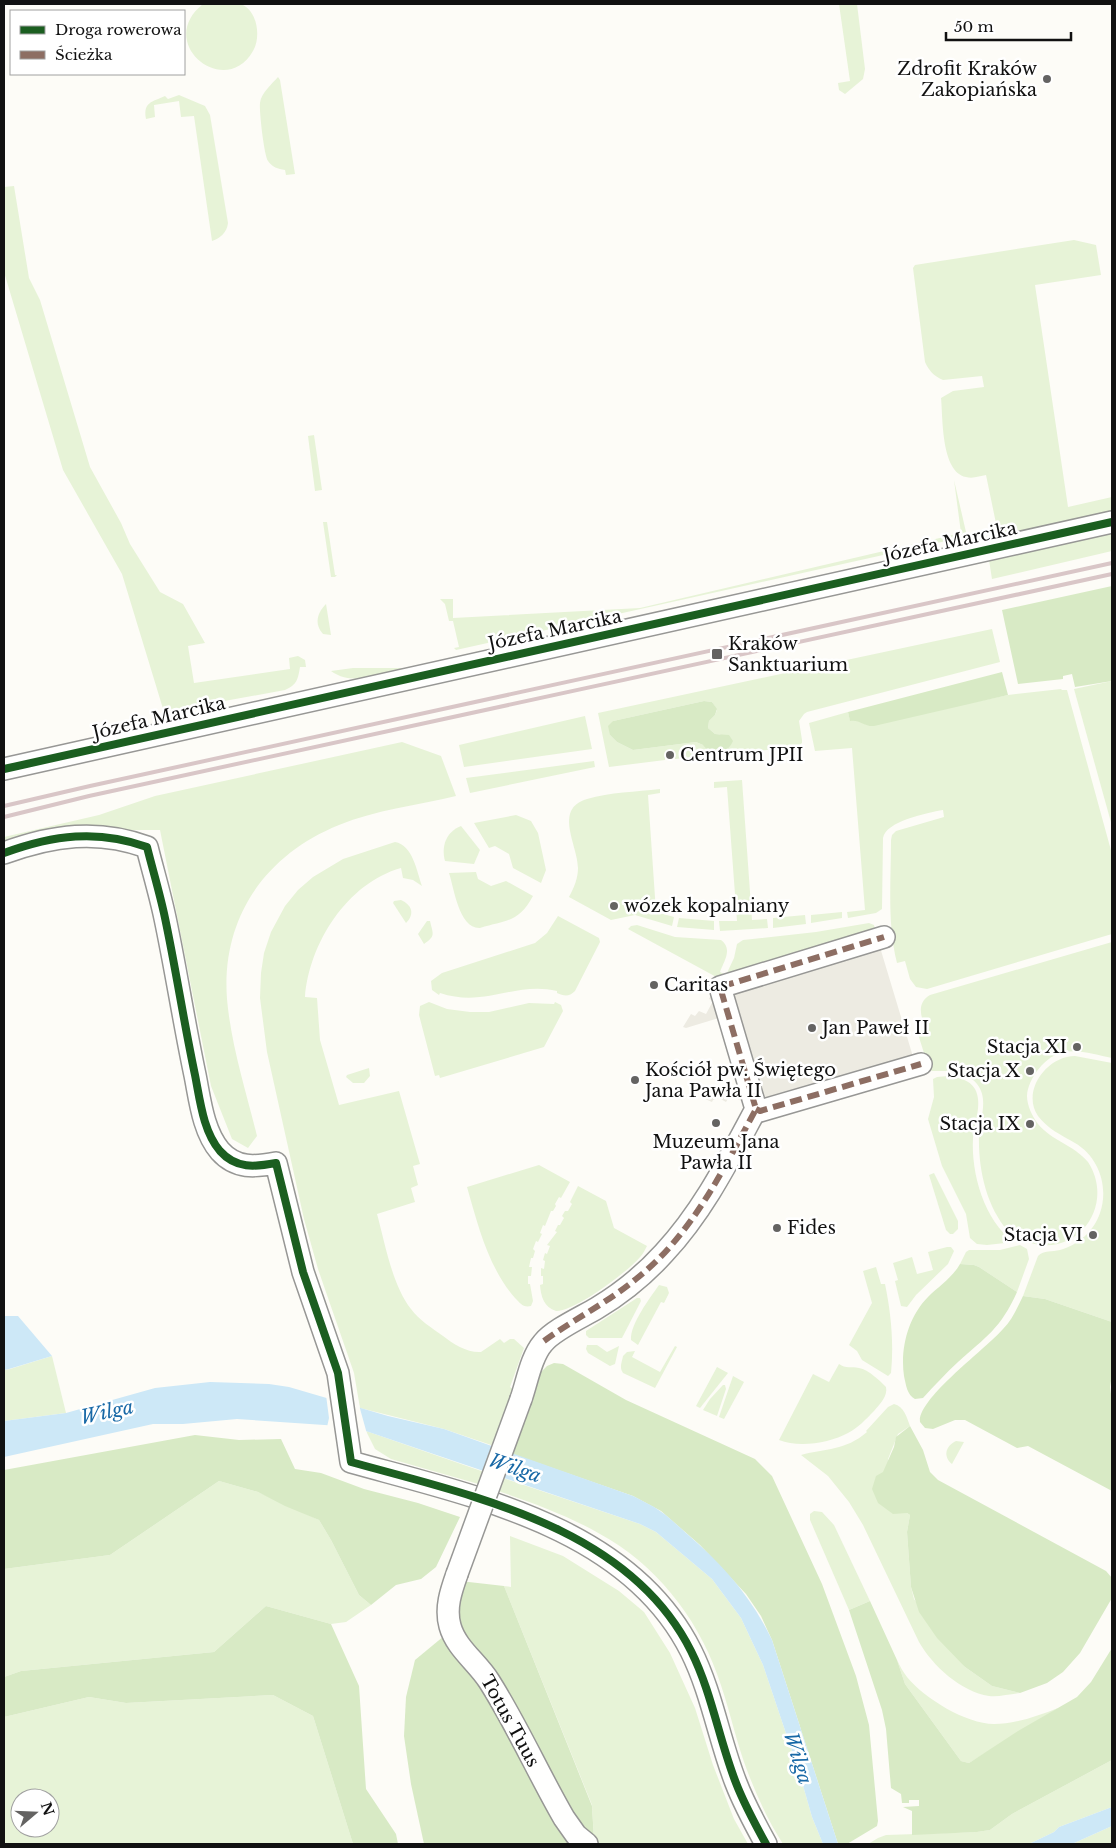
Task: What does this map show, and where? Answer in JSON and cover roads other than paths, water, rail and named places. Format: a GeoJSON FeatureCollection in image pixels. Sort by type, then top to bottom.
{"type":"FeatureCollection","features":[{"type":"Feature","properties":{"kind":"street","name":"Józefa Marcika"},"geometry":{"type":"LineString","coordinates":[[4,769],[1112,522]]}},
{"type":"Feature","properties":{"kind":"street"},"geometry":{"type":"LineString","coordinates":[[4,853],[55,839],[81,835],[130,841],[147,847],[165,917],[204,1118],[210,1135],[219,1149],[235,1163],[251,1166],[276,1163],[298,1254],[342,1391],[351,1462],[500,1506],[558,1529],[598,1550],[636,1579],[668,1615],[691,1651],[712,1703],[736,1783],[752,1819],[766,1844]]}},
{"type":"Feature","properties":{"kind":"street"},"geometry":{"type":"LineString","coordinates":[[884,937],[720,987],[756,1109],[760,1111],[921,1064]]}},
{"type":"Feature","properties":{"kind":"street","name":"Totus Tuus"},"geometry":{"type":"LineString","coordinates":[[587,1844],[576,1835],[559,1810],[490,1682],[462,1648],[452,1632],[448,1602],[536,1354],[544,1341],[608,1300],[638,1278],[665,1252],[701,1207],[756,1109]]}},
{"type":"Feature","properties":{"kind":"water"},"geometry":{"type":"Polygon","coordinates":[[[4,1316],[18,1316],[52,1356],[4,1370],[4,1316]]]}},
{"type":"Feature","properties":{"kind":"water","name":"Wilga"},"geometry":{"type":"Polygon","coordinates":[[[210,1382],[269,1384],[289,1387],[388,1416],[444,1429],[633,1496],[663,1513],[724,1569],[745,1595],[764,1624],[772,1640],[838,1844],[823,1844],[812,1817],[763,1665],[741,1618],[712,1579],[656,1532],[640,1524],[354,1427],[237,1419],[183,1424],[153,1424],[4,1457],[4,1421],[66,1413],[155,1388],[210,1382]]]}},
{"type":"Feature","properties":{"kind":"water"},"geometry":{"type":"Polygon","coordinates":[[[1112,1807],[1112,1826],[1072,1844],[1029,1844],[1054,1832],[1059,1827],[1112,1807]]]}},
{"type":"Feature","properties":{"kind":"railway"},"geometry":{"type":"LineString","coordinates":[[4,806],[1112,563]]}},
{"type":"Feature","properties":{"kind":"railway"},"geometry":{"type":"LineString","coordinates":[[4,817],[89,796],[1112,574]]}},
{"type":"Feature","properties":{"kind":"place","name":"Zdrofit Kraków Zakopiańska"},"geometry":{"type":"Point","coordinates":[1047,79]}},
{"type":"Feature","properties":{"kind":"place","name":"Kraków Sanktuarium"},"geometry":{"type":"Point","coordinates":[717,654]}},
{"type":"Feature","properties":{"kind":"place","name":"Centrum JPII"},"geometry":{"type":"Point","coordinates":[670,755]}},
{"type":"Feature","properties":{"kind":"place","name":"wózek kopalniany"},"geometry":{"type":"Point","coordinates":[614,906]}},
{"type":"Feature","properties":{"kind":"place","name":"Caritas"},"geometry":{"type":"Point","coordinates":[654,985]}},
{"type":"Feature","properties":{"kind":"place","name":"Jan Paweł II"},"geometry":{"type":"Point","coordinates":[812,1028]}},
{"type":"Feature","properties":{"kind":"place","name":"Stacja XI"},"geometry":{"type":"Point","coordinates":[1077,1047]}},
{"type":"Feature","properties":{"kind":"place","name":"Stacja X"},"geometry":{"type":"Point","coordinates":[1030,1071]}},
{"type":"Feature","properties":{"kind":"place","name":"Kościół pw. Świętego Jana Pawła II"},"geometry":{"type":"Point","coordinates":[635,1080]}},
{"type":"Feature","properties":{"kind":"place","name":"Muzeum Jana Pawła II"},"geometry":{"type":"Point","coordinates":[716,1123]}},
{"type":"Feature","properties":{"kind":"place","name":"Stacja IX"},"geometry":{"type":"Point","coordinates":[1030,1124]}},
{"type":"Feature","properties":{"kind":"place","name":"Fides"},"geometry":{"type":"Point","coordinates":[777,1228]}},
{"type":"Feature","properties":{"kind":"place","name":"Stacja VI"},"geometry":{"type":"Point","coordinates":[1093,1235]}}]}
